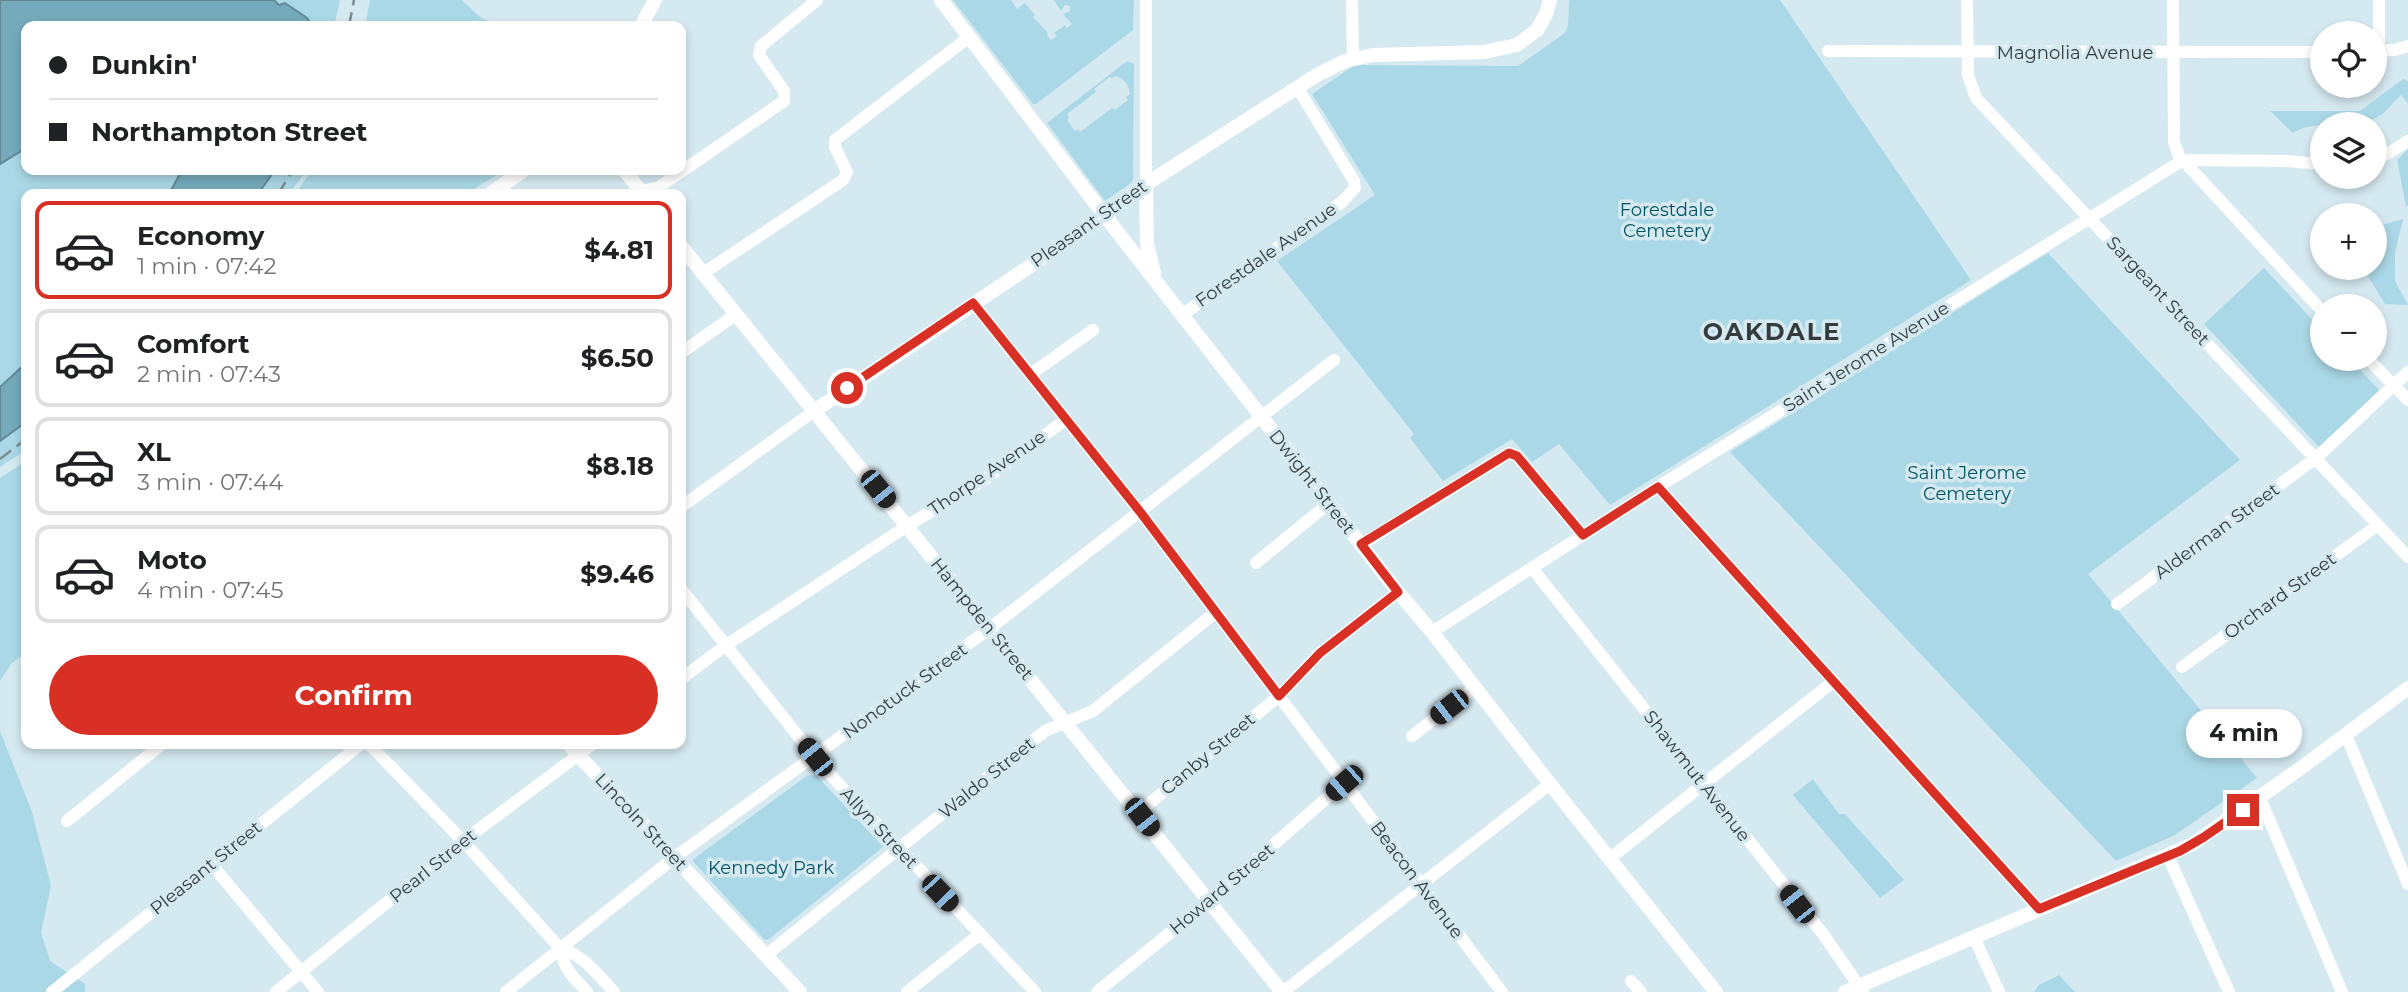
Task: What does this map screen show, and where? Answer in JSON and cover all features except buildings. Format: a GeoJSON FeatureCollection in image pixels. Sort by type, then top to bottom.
{"type":"FeatureCollection","features":[{"type":"Feature","properties":{"kind":"main road"},"geometry":{"type":"LineString","coordinates":[[644,21],[655,0]]}},
{"type":"Feature","properties":{"kind":"main road","name":"Dwight Street"},"geometry":{"type":"LineString","coordinates":[[941,0],[1105,216],[1398,592],[1716,992]]}},
{"type":"Feature","properties":{"kind":"main road","name":"Pleasant Street"},"geometry":{"type":"LineString","coordinates":[[814,411],[1105,216],[1146,184],[1297,87],[1345,61],[1373,55],[1485,52],[1517,45],[1537,30],[1550,0]]}},
{"type":"Feature","properties":{"kind":"main road"},"geometry":{"type":"LineString","coordinates":[[497,189],[517,175]]}},
{"type":"Feature","properties":{"kind":"main road"},"geometry":{"type":"LineString","coordinates":[[628,175],[639,189]]}},
{"type":"Feature","properties":{"kind":"main road"},"geometry":{"type":"LineString","coordinates":[[1146,184],[1147,244],[1155,280]]}},
{"type":"Feature","properties":{"kind":"main road","name":"Hampden Street"},"geometry":{"type":"LineString","coordinates":[[686,253],[1283,992]]}},
{"type":"Feature","properties":{"kind":"main road"},"geometry":{"type":"LineString","coordinates":[[1845,992],[1861,989],[1974,937],[2197,842],[2408,688]]}},
{"type":"Feature","properties":{"kind":"main road","name":"Lincoln Street"},"geometry":{"type":"LineString","coordinates":[[573,749],[800,992]]}},
{"type":"Feature","properties":{"kind":"street"},"geometry":{"type":"LineString","coordinates":[[686,168],[784,101],[784,91],[758,50],[817,0]]}},
{"type":"Feature","properties":{"kind":"street"},"geometry":{"type":"LineString","coordinates":[[1146,0],[1146,184]]}},
{"type":"Feature","properties":{"kind":"street"},"geometry":{"type":"LineString","coordinates":[[1352,0],[1353,59]]}},
{"type":"Feature","properties":{"kind":"street","name":"Sargeant Street"},"geometry":{"type":"LineString","coordinates":[[1967,0],[1968,75],[1976,98],[2408,557]]}},
{"type":"Feature","properties":{"kind":"street"},"geometry":{"type":"LineString","coordinates":[[2173,0],[2174,142],[2183,160],[2310,298]]}},
{"type":"Feature","properties":{"kind":"street"},"geometry":{"type":"LineString","coordinates":[[2378,21],[2379,0]]}},
{"type":"Feature","properties":{"kind":"street"},"geometry":{"type":"LineString","coordinates":[[702,274],[843,180],[847,172],[835,147],[835,140],[969,37]]}},
{"type":"Feature","properties":{"kind":"street"},"geometry":{"type":"LineString","coordinates":[[2387,50],[2408,46]]}},
{"type":"Feature","properties":{"kind":"street","name":"Magnolia Avenue"},"geometry":{"type":"LineString","coordinates":[[1828,51],[2310,52]]}},
{"type":"Feature","properties":{"kind":"street","name":"Forestdale Avenue"},"geometry":{"type":"LineString","coordinates":[[1182,315],[1342,202],[1354,188],[1354,181],[1297,87]]}},
{"type":"Feature","properties":{"kind":"street"},"geometry":{"type":"LineString","coordinates":[[2387,153],[2408,141]]}},
{"type":"Feature","properties":{"kind":"street"},"geometry":{"type":"LineString","coordinates":[[2183,160],[2310,163]]}},
{"type":"Feature","properties":{"kind":"street","name":"Saint Jerome Avenue"},"geometry":{"type":"LineString","coordinates":[[1432,632],[1658,487],[2183,160]]}},
{"type":"Feature","properties":{"kind":"street"},"geometry":{"type":"LineString","coordinates":[[653,189],[676,175]]}},
{"type":"Feature","properties":{"kind":"street","name":"Beacon Avenue"},"geometry":{"type":"LineString","coordinates":[[973,303],[1141,513],[1502,992]]}},
{"type":"Feature","properties":{"kind":"street"},"geometry":{"type":"LineString","coordinates":[[686,349],[735,315]]}},
{"type":"Feature","properties":{"kind":"street"},"geometry":{"type":"LineString","coordinates":[[1031,374],[1093,330]]}},
{"type":"Feature","properties":{"kind":"street","name":"Nonotuck Street"},"geometry":{"type":"LineString","coordinates":[[506,992],[675,858],[989,629],[1141,513],[1334,360]]}},
{"type":"Feature","properties":{"kind":"street"},"geometry":{"type":"LineString","coordinates":[[2380,371],[2408,400]]}},
{"type":"Feature","properties":{"kind":"street","name":"Alderman Street"},"geometry":{"type":"LineString","coordinates":[[2117,604],[2316,458],[2408,372]]}},
{"type":"Feature","properties":{"kind":"street","name":"Pleasant Street"},"geometry":{"type":"LineString","coordinates":[[686,503],[814,411]]}},
{"type":"Feature","properties":{"kind":"street","name":"Thorpe Avenue"},"geometry":{"type":"LineString","coordinates":[[907,526],[985,479],[1065,419]]}},
{"type":"Feature","properties":{"kind":"street"},"geometry":{"type":"LineString","coordinates":[[1361,544],[1509,453],[1517,456],[1583,535]]}},
{"type":"Feature","properties":{"kind":"street"},"geometry":{"type":"LineString","coordinates":[[1658,487],[2039,909]]}},
{"type":"Feature","properties":{"kind":"street"},"geometry":{"type":"LineString","coordinates":[[1256,564],[1329,503]]}},
{"type":"Feature","properties":{"kind":"street","name":"Orchard Street"},"geometry":{"type":"LineString","coordinates":[[2182,667],[2378,525]]}},
{"type":"Feature","properties":{"kind":"street"},"geometry":{"type":"LineString","coordinates":[[686,675],[725,646],[907,526]]}},
{"type":"Feature","properties":{"kind":"street","name":"Shawmut Avenue"},"geometry":{"type":"LineString","coordinates":[[1532,568],[1823,934],[1861,989]]}},
{"type":"Feature","properties":{"kind":"street","name":"Canby Street"},"geometry":{"type":"LineString","coordinates":[[1138,813],[1279,696],[1320,653],[1398,592]]}},
{"type":"Feature","properties":{"kind":"street","name":"Allyn Street"},"geometry":{"type":"LineString","coordinates":[[686,595],[815,757],[898,849],[1035,992]]}},
{"type":"Feature","properties":{"kind":"street","name":"Waldo Street"},"geometry":{"type":"LineString","coordinates":[[765,956],[1045,732],[1093,711],[1216,612]]}},
{"type":"Feature","properties":{"kind":"street"},"geometry":{"type":"LineString","coordinates":[[1609,859],[1834,681]]}},
{"type":"Feature","properties":{"kind":"street"},"geometry":{"type":"LineString","coordinates":[[1412,736],[1475,687]]}},
{"type":"Feature","properties":{"kind":"street"},"geometry":{"type":"LineString","coordinates":[[2346,735],[2408,884]]}},
{"type":"Feature","properties":{"kind":"street"},"geometry":{"type":"LineString","coordinates":[[67,821],[156,749]]}},
{"type":"Feature","properties":{"kind":"street","name":"Pleasant Street"},"geometry":{"type":"LineString","coordinates":[[52,992],[355,749]]}},
{"type":"Feature","properties":{"kind":"street"},"geometry":{"type":"LineString","coordinates":[[374,749],[463,841],[561,949],[573,952],[583,959],[614,992]]}},
{"type":"Feature","properties":{"kind":"street","name":"Pearl Street"},"geometry":{"type":"LineString","coordinates":[[276,992],[573,749]]}},
{"type":"Feature","properties":{"kind":"street","name":"Howard Street"},"geometry":{"type":"LineString","coordinates":[[1097,992],[1208,902],[1344,783]]}},
{"type":"Feature","properties":{"kind":"street"},"geometry":{"type":"LineString","coordinates":[[1283,992],[1550,784]]}},
{"type":"Feature","properties":{"kind":"street"},"geometry":{"type":"LineString","coordinates":[[2260,798],[2343,992]]}},
{"type":"Feature","properties":{"kind":"street"},"geometry":{"type":"LineString","coordinates":[[2168,856],[2229,992]]}},
{"type":"Feature","properties":{"kind":"street"},"geometry":{"type":"LineString","coordinates":[[212,865],[318,992]]}},
{"type":"Feature","properties":{"kind":"street"},"geometry":{"type":"LineString","coordinates":[[907,992],[980,934]]}},
{"type":"Feature","properties":{"kind":"street"},"geometry":{"type":"LineString","coordinates":[[1974,937],[1999,992]]}},
{"type":"Feature","properties":{"kind":"street"},"geometry":{"type":"LineString","coordinates":[[561,949],[562,961],[567,971],[587,992]]}},
{"type":"Feature","properties":{"kind":"street"},"geometry":{"type":"LineString","coordinates":[[1631,981],[1641,992]]}},
{"type":"Feature","properties":{"kind":"green space"},"geometry":{"type":"Polygon","coordinates":[[[274,0],[340,0],[335,21],[309,21],[274,0]]]}},
{"type":"Feature","properties":{"kind":"green space"},"geometry":{"type":"Polygon","coordinates":[[[370,0],[462,0],[481,18],[490,21],[366,21],[370,0]]]}},
{"type":"Feature","properties":{"kind":"green space"},"geometry":{"type":"Polygon","coordinates":[[[953,0],[1011,0],[1017,9],[1025,3],[1051,40],[1057,36],[1054,33],[1065,25],[1067,28],[1072,24],[1063,14],[1070,11],[1070,6],[1065,5],[1061,11],[1054,0],[1134,0],[1133,30],[1033,104],[953,0]]]}},
{"type":"Feature","properties":{"kind":"green space","name":"Forestdale Cemetery"},"geometry":{"type":"Polygon","coordinates":[[[1569,0],[1780,0],[1971,280],[1610,505],[1559,444],[1532,462],[1512,439],[1443,481],[1410,438],[1414,434],[1277,261],[1375,195],[1312,94],[1355,65],[1518,66],[1565,33],[1568,26],[1569,0]]]}},
{"type":"Feature","properties":{"kind":"green space"},"geometry":{"type":"Polygon","coordinates":[[[1127,61],[1134,64],[1133,179],[1105,201],[1047,123],[1127,61]],[[1110,77],[1094,89],[1096,92],[1067,114],[1067,120],[1075,131],[1078,129],[1080,132],[1112,108],[1115,110],[1128,100],[1128,88],[1118,77],[1110,77]]]}},
{"type":"Feature","properties":{"kind":"green space"},"geometry":{"type":"Polygon","coordinates":[[[2403,79],[2408,81],[2408,104],[2401,95],[2384,112],[2310,112],[2310,127],[2293,133],[2270,111],[2360,111],[2377,98],[2387,98],[2387,91],[2403,79]]]}},
{"type":"Feature","properties":{"kind":"green space"},"geometry":{"type":"Polygon","coordinates":[[[2408,149],[2408,206],[2406,206],[2397,160],[2408,149]]]}},
{"type":"Feature","properties":{"kind":"green space"},"geometry":{"type":"Polygon","coordinates":[[[21,151],[21,175],[179,175],[172,189],[21,189],[21,368],[0,387],[0,164],[21,151]]]}},
{"type":"Feature","properties":{"kind":"green space"},"geometry":{"type":"Polygon","coordinates":[[[271,175],[303,175],[293,189],[262,189],[271,175]]]}},
{"type":"Feature","properties":{"kind":"green space"},"geometry":{"type":"Polygon","coordinates":[[[308,175],[495,176],[474,189],[299,189],[308,175]]]}},
{"type":"Feature","properties":{"kind":"green space"},"geometry":{"type":"Polygon","coordinates":[[[2403,219],[2395,253],[2395,281],[2408,305],[2387,304],[2387,294],[2379,294],[2370,280],[2387,280],[2387,224],[2403,219]]]}},
{"type":"Feature","properties":{"kind":"green space","name":"Saint Jerome Cemetery"},"geometry":{"type":"Polygon","coordinates":[[[2048,253],[2240,460],[2088,574],[2257,778],[2175,835],[2116,861],[1730,452],[2048,253]]]}},
{"type":"Feature","properties":{"kind":"green space"},"geometry":{"type":"Polygon","coordinates":[[[2264,268],[2310,317],[2310,371],[2361,371],[2380,391],[2319,447],[2204,324],[2264,268]]]}},
{"type":"Feature","properties":{"kind":"green space"},"geometry":{"type":"Polygon","coordinates":[[[21,426],[21,453],[0,467],[0,441],[21,426]]]}},
{"type":"Feature","properties":{"kind":"green space"},"geometry":{"type":"Polygon","coordinates":[[[21,464],[21,656],[11,664],[0,681],[0,478],[21,464]]]}},
{"type":"Feature","properties":{"kind":"green space"},"geometry":{"type":"Polygon","coordinates":[[[0,731],[32,812],[51,886],[41,932],[50,961],[85,984],[85,992],[0,992],[0,731]]]}},
{"type":"Feature","properties":{"kind":"green space","name":"Kennedy Park"},"geometry":{"type":"Polygon","coordinates":[[[808,775],[817,776],[883,847],[765,940],[692,860],[808,775]]]}},
{"type":"Feature","properties":{"kind":"green space"},"geometry":{"type":"Polygon","coordinates":[[[1813,779],[1839,814],[1845,814],[1904,880],[1880,898],[1793,795],[1813,779]]]}},
{"type":"Feature","properties":{"kind":"green space"},"geometry":{"type":"Polygon","coordinates":[[[2059,975],[2075,992],[2034,992],[2039,985],[2059,975]]]}},
{"type":"Feature","properties":{"kind":"shaded area"},"geometry":{"type":"Polygon","coordinates":[[[0,0],[274,0],[279,5],[285,3],[309,21],[21,21],[21,151],[0,164],[0,0]]]}},
{"type":"Feature","properties":{"kind":"shaded area"},"geometry":{"type":"Polygon","coordinates":[[[179,175],[271,175],[262,189],[172,189],[179,175]]]}},
{"type":"Feature","properties":{"kind":"shaded area"},"geometry":{"type":"Polygon","coordinates":[[[21,368],[21,426],[0,441],[0,387],[21,368]]]}},
{"type":"Feature","properties":{"kind":"railway"},"geometry":{"type":"LineString","coordinates":[[350,21],[354,0]]}},
{"type":"Feature","properties":{"kind":"railway"},"geometry":{"type":"LineString","coordinates":[[281,189],[290,175]]}},
{"type":"Feature","properties":{"kind":"railway"},"geometry":{"type":"LineString","coordinates":[[0,459],[21,443]]}},
{"type":"Feature","properties":{"kind":"district","name":"OAKDALE"},"geometry":{"type":"Point","coordinates":[1772,332]}},
{"type":"Feature","properties":{"kind":"route"},"geometry":{"type":"LineString","coordinates":[[847,388],[973,303],[1141,513],[1279,696],[1320,653],[1398,592],[1361,544],[1509,453],[1517,456],[1583,535],[1658,487],[2039,909],[2180,851],[2243,810]]}}]}
